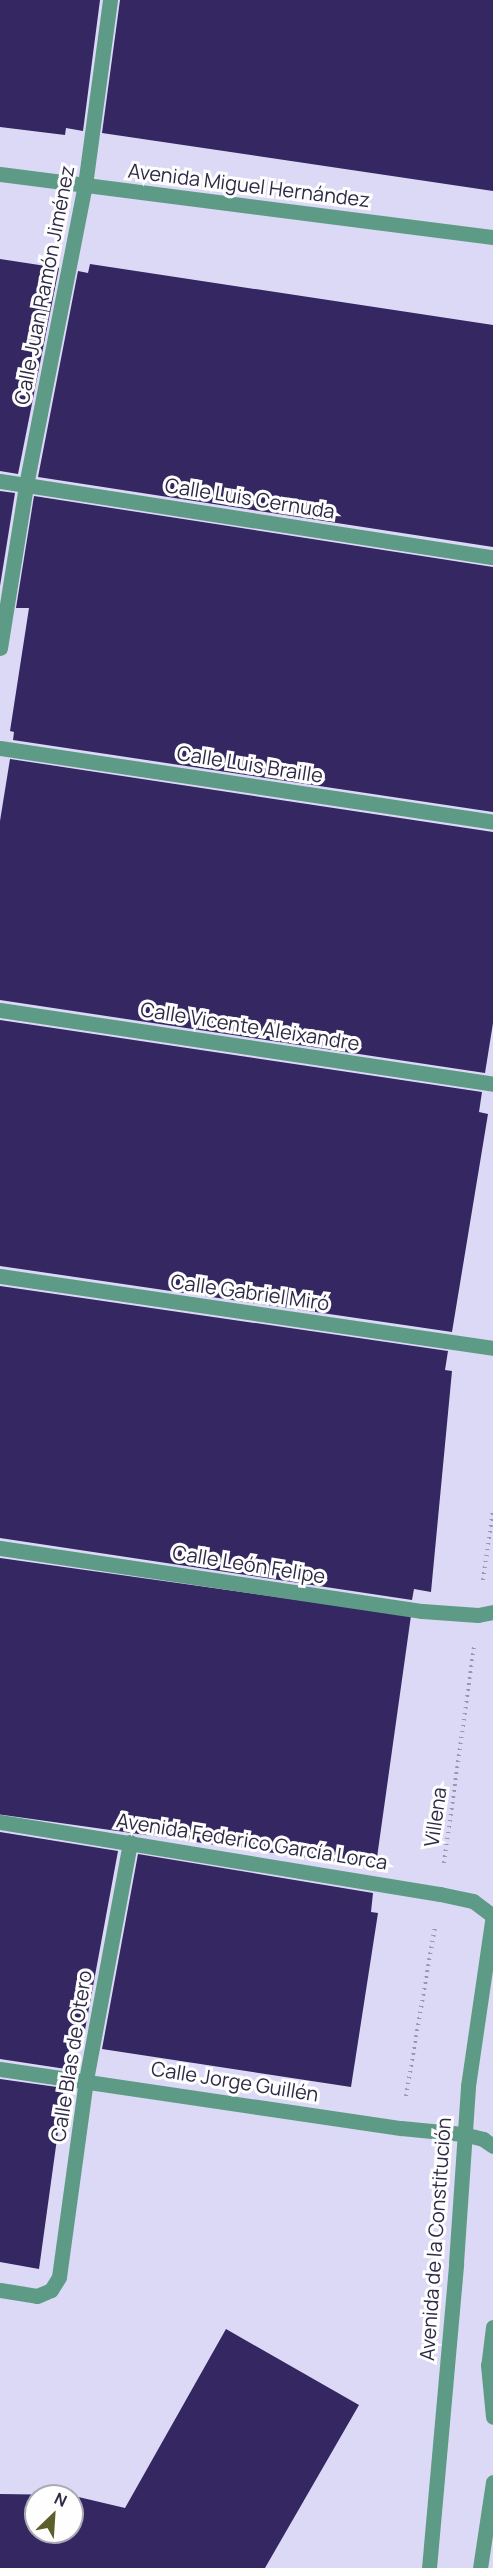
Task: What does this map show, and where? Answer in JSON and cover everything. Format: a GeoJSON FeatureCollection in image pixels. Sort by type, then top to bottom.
{"type":"FeatureCollection","features":[{"type":"Feature","properties":{"kind":"street","name":"Calle Juan Ramón Jiménez"},"geometry":{"type":"LineString","coordinates":[[0,648],[26,485],[85,185],[110,0]]}},
{"type":"Feature","properties":{"kind":"street","name":"Avenida Miguel Hernández"},"geometry":{"type":"LineString","coordinates":[[0,174],[493,237]]}},
{"type":"Feature","properties":{"kind":"street","name":"Calle Luis Cernuda"},"geometry":{"type":"LineString","coordinates":[[0,481],[493,557]]}},
{"type":"Feature","properties":{"kind":"street","name":"Calle Luis Braille"},"geometry":{"type":"LineString","coordinates":[[0,748],[493,822]]}},
{"type":"Feature","properties":{"kind":"street","name":"Calle Vicente Aleixandre"},"geometry":{"type":"LineString","coordinates":[[0,1010],[493,1084]]}},
{"type":"Feature","properties":{"kind":"street","name":"Calle Gabriel Miró"},"geometry":{"type":"LineString","coordinates":[[0,1276],[493,1348]]}},
{"type":"Feature","properties":{"kind":"street","name":"Calle León Felipe"},"geometry":{"type":"LineString","coordinates":[[0,1548],[411,1610],[485,1613]]}},
{"type":"Feature","properties":{"kind":"street","name":"Avenida Federico García Lorca"},"geometry":{"type":"LineString","coordinates":[[0,1822],[440,1894],[473,1901],[493,1915]]}},
{"type":"Feature","properties":{"kind":"street","name":"Calle Blas de Otero"},"geometry":{"type":"LineString","coordinates":[[0,2290],[37,2296],[51,2290],[59,2277],[86,2080],[130,1842]]}},
{"type":"Feature","properties":{"kind":"street","name":"Avenida de la Constitución"},"geometry":{"type":"LineString","coordinates":[[429,2568],[456,2263],[463,2134],[493,1915]]}},
{"type":"Feature","properties":{"kind":"street","name":"Calle Jorge Guillén"},"geometry":{"type":"LineString","coordinates":[[0,2069],[402,2128],[463,2134],[483,2139],[493,2146]]}},
{"type":"Feature","properties":{"kind":"street"},"geometry":{"type":"LineString","coordinates":[[493,2327],[488,2365],[493,2417]]}},
{"type":"Feature","properties":{"kind":"street"},"geometry":{"type":"LineString","coordinates":[[480,2568],[493,2482]]}},
{"type":"Feature","properties":{"kind":"path","name":"Villena"},"geometry":{"type":"LineString","coordinates":[[402,2128],[485,1613],[493,1510]]}},
{"type":"Feature","properties":{"kind":"building"},"geometry":{"type":"Polygon","coordinates":[[[0,0],[100,0],[83,131],[66,128],[65,135],[0,127],[0,0]]]}},
{"type":"Feature","properties":{"kind":"building"},"geometry":{"type":"Polygon","coordinates":[[[120,0],[493,0],[493,191],[102,133],[120,0]]]}},
{"type":"Feature","properties":{"kind":"building"},"geometry":{"type":"Polygon","coordinates":[[[0,259],[59,268],[18,474],[0,471],[0,259]]]}},
{"type":"Feature","properties":{"kind":"building"},"geometry":{"type":"Polygon","coordinates":[[[90,264],[493,325],[493,547],[38,477],[78,271],[88,273],[90,264]]]}},
{"type":"Feature","properties":{"kind":"building"},"geometry":{"type":"Polygon","coordinates":[[[0,491],[15,493],[0,586],[0,491]]]}},
{"type":"Feature","properties":{"kind":"building"},"geometry":{"type":"Polygon","coordinates":[[[34,496],[493,567],[493,812],[13,740],[14,732],[10,731],[29,608],[16,608],[34,496]]]}},
{"type":"Feature","properties":{"kind":"building"},"geometry":{"type":"Polygon","coordinates":[[[10,759],[493,832],[493,1023],[485,1073],[0,1000],[0,821],[10,759]]]}},
{"type":"Feature","properties":{"kind":"building"},"geometry":{"type":"Polygon","coordinates":[[[0,1020],[482,1092],[479,1112],[488,1114],[452,1332],[0,1266],[0,1020]]]}},
{"type":"Feature","properties":{"kind":"building"},"geometry":{"type":"Polygon","coordinates":[[[0,1286],[448,1351],[445,1370],[452,1371],[431,1592],[414,1589],[412,1600],[0,1538],[0,1286]]]}},
{"type":"Feature","properties":{"kind":"building"},"geometry":{"type":"Polygon","coordinates":[[[0,1558],[411,1616],[376,1867],[0,1814],[0,1558]]]}},
{"type":"Feature","properties":{"kind":"building"},"geometry":{"type":"Polygon","coordinates":[[[0,1832],[118,1851],[82,2046],[76,2045],[75,2051],[69,2050],[66,2069],[0,2059],[0,1832]]]}},
{"type":"Feature","properties":{"kind":"building"},"geometry":{"type":"Polygon","coordinates":[[[138,1854],[373,1893],[371,1912],[378,1913],[351,2087],[102,2049],[138,1854]]]}},
{"type":"Feature","properties":{"kind":"building"},"geometry":{"type":"Polygon","coordinates":[[[0,2079],[64,2088],[39,2269],[0,2262],[0,2079]]]}},
{"type":"Feature","properties":{"kind":"building"},"geometry":{"type":"Polygon","coordinates":[[[226,2329],[359,2405],[265,2568],[0,2568],[0,2494],[24,2494],[24,2544],[84,2544],[84,2498],[125,2508],[226,2329]]]}}]}
